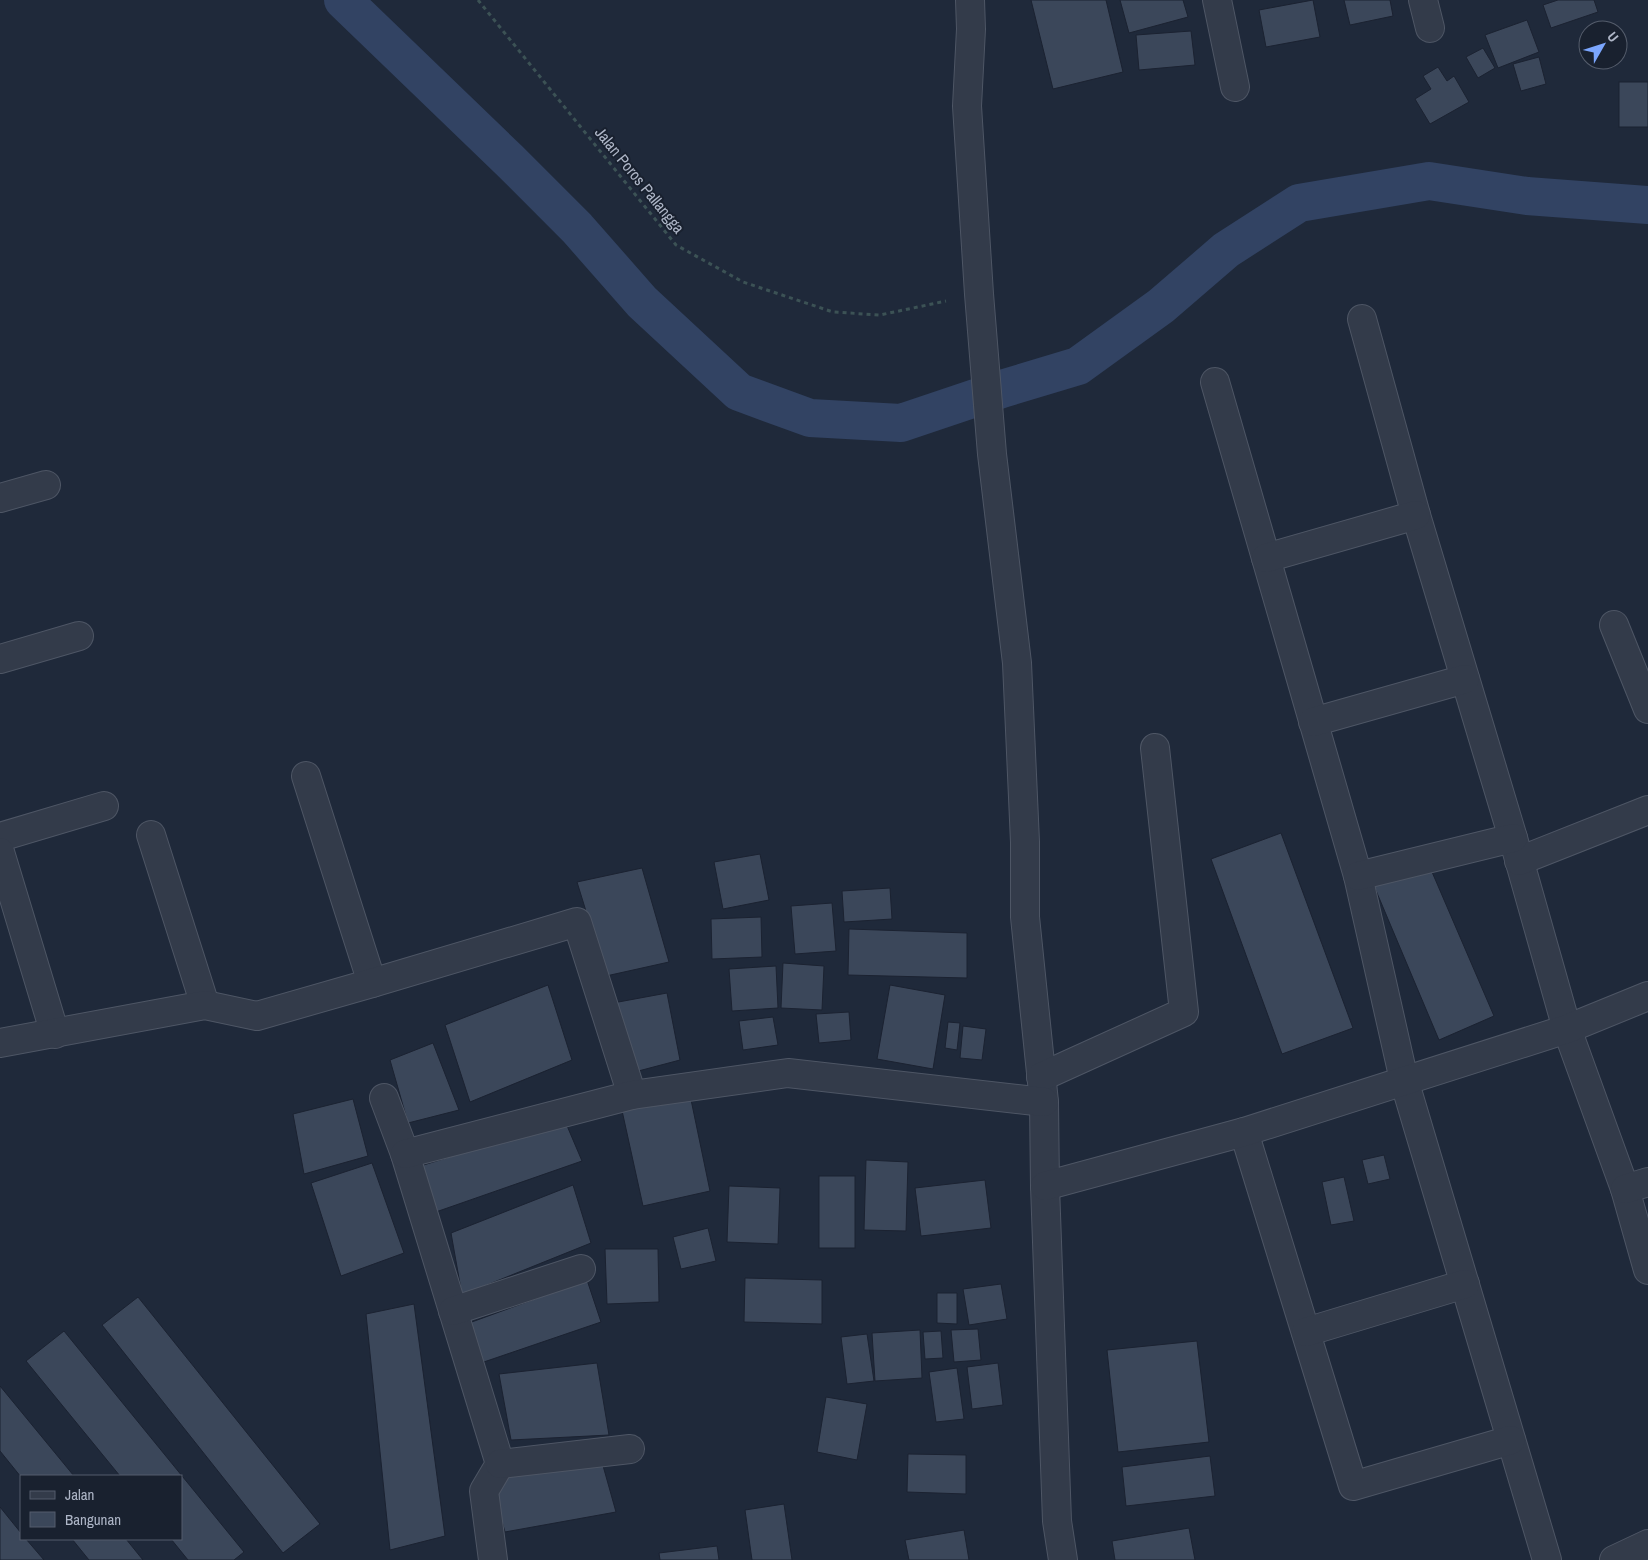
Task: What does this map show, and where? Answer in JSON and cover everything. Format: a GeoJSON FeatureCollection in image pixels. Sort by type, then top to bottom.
{"type":"FeatureCollection","features":[{"type":"Feature","properties":{"kind":"street"},"geometry":{"type":"LineString","coordinates":[[970,0],[967,106],[979,294],[992,454],[1017,663],[1025,842],[1025,916],[1042,1089],[1057,1521],[1062,1560]]}},
{"type":"Feature","properties":{"kind":"street"},"geometry":{"type":"LineString","coordinates":[[1217,0],[1235,87]]}},
{"type":"Feature","properties":{"kind":"street"},"geometry":{"type":"LineString","coordinates":[[1423,0],[1430,28]]}},
{"type":"Feature","properties":{"kind":"street"},"geometry":{"type":"LineString","coordinates":[[1362,320],[1416,515],[1567,1028],[1636,1185],[1648,1270]]}},
{"type":"Feature","properties":{"kind":"street"},"geometry":{"type":"LineString","coordinates":[[1215,382],[1358,876],[1404,1080],[1547,1560]]}},
{"type":"Feature","properties":{"kind":"street"},"geometry":{"type":"LineString","coordinates":[[0,498],[46,485]]}},
{"type":"Feature","properties":{"kind":"street"},"geometry":{"type":"LineString","coordinates":[[1266,558],[1416,515]]}},
{"type":"Feature","properties":{"kind":"street"},"geometry":{"type":"LineString","coordinates":[[1614,624],[1648,709]]}},
{"type":"Feature","properties":{"kind":"street"},"geometry":{"type":"LineString","coordinates":[[0,660],[79,636]]}},
{"type":"Feature","properties":{"kind":"street"},"geometry":{"type":"LineString","coordinates":[[1313,722],[1465,679]]}},
{"type":"Feature","properties":{"kind":"street"},"geometry":{"type":"LineString","coordinates":[[405,1154],[632,1094],[788,1073],[1042,1089],[1184,1012],[1154,748]]}},
{"type":"Feature","properties":{"kind":"street"},"geometry":{"type":"LineString","coordinates":[[306,776],[372,983]]}},
{"type":"Feature","properties":{"kind":"street"},"geometry":{"type":"LineString","coordinates":[[0,837],[104,806]]}},
{"type":"Feature","properties":{"kind":"street"},"geometry":{"type":"LineString","coordinates":[[1358,876],[1516,850],[1648,810]]}},
{"type":"Feature","properties":{"kind":"street"},"geometry":{"type":"LineString","coordinates":[[151,835],[205,1005]]}},
{"type":"Feature","properties":{"kind":"street"},"geometry":{"type":"LineString","coordinates":[[0,852],[55,1034]]}},
{"type":"Feature","properties":{"kind":"street"},"geometry":{"type":"LineString","coordinates":[[0,1043],[205,1005],[257,1016],[577,922],[632,1094]]}},
{"type":"Feature","properties":{"kind":"street"},"geometry":{"type":"LineString","coordinates":[[1045,1186],[1244,1132],[1567,1028],[1648,996]]}},
{"type":"Feature","properties":{"kind":"street"},"geometry":{"type":"LineString","coordinates":[[384,1098],[405,1154],[500,1464],[484,1491],[492,1560]]}},
{"type":"Feature","properties":{"kind":"street"},"geometry":{"type":"LineString","coordinates":[[1244,1132],[1353,1486],[1511,1440]]}},
{"type":"Feature","properties":{"kind":"street"},"geometry":{"type":"LineString","coordinates":[[453,1311],[581,1269]]}},
{"type":"Feature","properties":{"kind":"street"},"geometry":{"type":"LineString","coordinates":[[1306,1332],[1464,1284]]}},
{"type":"Feature","properties":{"kind":"street"},"geometry":{"type":"LineString","coordinates":[[500,1464],[630,1448]]}},
{"type":"Feature","properties":{"kind":"street"},"geometry":{"type":"LineString","coordinates":[[1614,1560],[1648,1544]]}},
{"type":"Feature","properties":{"kind":"path","name":"Jalan Poros Pallangga"},"geometry":{"type":"LineString","coordinates":[[478,0],[676,245],[743,282],[833,312],[880,315],[979,294]]}},
{"type":"Feature","properties":{"kind":"building"},"geometry":{"type":"Polygon","coordinates":[[[1031,0],[1106,0],[1123,72],[1053,89],[1031,0]]]}},
{"type":"Feature","properties":{"kind":"building"},"geometry":{"type":"Polygon","coordinates":[[[1120,0],[1183,0],[1188,17],[1129,33],[1120,0]]]}},
{"type":"Feature","properties":{"kind":"building"},"geometry":{"type":"Polygon","coordinates":[[[1313,0],[1320,37],[1266,47],[1259,10],[1313,0]]]}},
{"type":"Feature","properties":{"kind":"building"},"geometry":{"type":"Polygon","coordinates":[[[1344,0],[1390,0],[1393,16],[1350,25],[1344,0]]]}},
{"type":"Feature","properties":{"kind":"building"},"geometry":{"type":"Polygon","coordinates":[[[1558,0],[1594,0],[1598,12],[1551,28],[1543,5],[1558,0]]]}},
{"type":"Feature","properties":{"kind":"building"},"geometry":{"type":"Polygon","coordinates":[[[1527,20],[1539,52],[1498,68],[1485,35],[1527,20]]]}},
{"type":"Feature","properties":{"kind":"building"},"geometry":{"type":"Polygon","coordinates":[[[1191,31],[1195,65],[1139,70],[1136,35],[1191,31]]]}},
{"type":"Feature","properties":{"kind":"building"},"geometry":{"type":"Polygon","coordinates":[[[1483,48],[1495,68],[1478,78],[1466,57],[1483,48]]]}},
{"type":"Feature","properties":{"kind":"building"},"geometry":{"type":"Polygon","coordinates":[[[1539,57],[1546,84],[1521,91],[1513,64],[1539,57]]]}},
{"type":"Feature","properties":{"kind":"building"},"geometry":{"type":"Polygon","coordinates":[[[1438,67],[1447,81],[1454,76],[1469,102],[1430,124],[1415,99],[1431,89],[1423,76],[1438,67]]]}},
{"type":"Feature","properties":{"kind":"building"},"geometry":{"type":"Polygon","coordinates":[[[1619,82],[1648,82],[1648,127],[1619,127],[1619,82]]]}},
{"type":"Feature","properties":{"kind":"building"},"geometry":{"type":"Polygon","coordinates":[[[1281,833],[1353,1028],[1282,1054],[1211,859],[1281,833]]]}},
{"type":"Feature","properties":{"kind":"building"},"geometry":{"type":"Polygon","coordinates":[[[1423,851],[1494,1016],[1439,1040],[1369,874],[1423,851]]]}},
{"type":"Feature","properties":{"kind":"building"},"geometry":{"type":"Polygon","coordinates":[[[760,854],[769,900],[723,909],[714,862],[760,854]]]}},
{"type":"Feature","properties":{"kind":"building"},"geometry":{"type":"Polygon","coordinates":[[[642,868],[669,962],[606,976],[577,882],[642,868]]]}},
{"type":"Feature","properties":{"kind":"building"},"geometry":{"type":"Polygon","coordinates":[[[890,888],[892,919],[844,922],[842,891],[890,888]]]}},
{"type":"Feature","properties":{"kind":"building"},"geometry":{"type":"Polygon","coordinates":[[[832,903],[836,951],[795,954],[791,906],[832,903]]]}},
{"type":"Feature","properties":{"kind":"building"},"geometry":{"type":"Polygon","coordinates":[[[761,917],[762,957],[712,959],[711,919],[761,917]]]}},
{"type":"Feature","properties":{"kind":"building"},"geometry":{"type":"Polygon","coordinates":[[[849,929],[967,933],[967,978],[848,975],[849,929]]]}},
{"type":"Feature","properties":{"kind":"building"},"geometry":{"type":"Polygon","coordinates":[[[783,963],[824,966],[822,1010],[781,1008],[783,963]]]}},
{"type":"Feature","properties":{"kind":"building"},"geometry":{"type":"Polygon","coordinates":[[[776,966],[778,1008],[732,1011],[729,969],[776,966]]]}},
{"type":"Feature","properties":{"kind":"building"},"geometry":{"type":"Polygon","coordinates":[[[548,985],[572,1060],[470,1102],[445,1025],[548,985]]]}},
{"type":"Feature","properties":{"kind":"building"},"geometry":{"type":"Polygon","coordinates":[[[890,985],[945,995],[933,1069],[877,1059],[890,985]]]}},
{"type":"Feature","properties":{"kind":"building"},"geometry":{"type":"Polygon","coordinates":[[[667,993],[680,1060],[627,1074],[613,1003],[667,993]]]}},
{"type":"Feature","properties":{"kind":"building"},"geometry":{"type":"Polygon","coordinates":[[[849,1012],[851,1040],[819,1043],[816,1014],[849,1012]]]}},
{"type":"Feature","properties":{"kind":"building"},"geometry":{"type":"Polygon","coordinates":[[[773,1017],[778,1045],[743,1050],[739,1021],[773,1017]]]}},
{"type":"Feature","properties":{"kind":"building"},"geometry":{"type":"Polygon","coordinates":[[[948,1022],[960,1023],[957,1050],[945,1048],[948,1022]]]}},
{"type":"Feature","properties":{"kind":"building"},"geometry":{"type":"Polygon","coordinates":[[[963,1026],[986,1029],[982,1060],[960,1058],[963,1026]]]}},
{"type":"Feature","properties":{"kind":"building"},"geometry":{"type":"Polygon","coordinates":[[[433,1043],[459,1110],[408,1123],[390,1060],[433,1043]]]}},
{"type":"Feature","properties":{"kind":"building"},"geometry":{"type":"Polygon","coordinates":[[[689,1090],[710,1191],[643,1206],[621,1106],[689,1090]]]}},
{"type":"Feature","properties":{"kind":"building"},"geometry":{"type":"Polygon","coordinates":[[[353,1099],[368,1156],[304,1174],[293,1114],[353,1099]]]}},
{"type":"Feature","properties":{"kind":"building"},"geometry":{"type":"Polygon","coordinates":[[[565,1121],[582,1161],[433,1213],[414,1168],[565,1121]]]}},
{"type":"Feature","properties":{"kind":"building"},"geometry":{"type":"Polygon","coordinates":[[[1384,1155],[1390,1179],[1368,1184],[1362,1160],[1384,1155]]]}},
{"type":"Feature","properties":{"kind":"building"},"geometry":{"type":"Polygon","coordinates":[[[866,1160],[908,1162],[906,1231],[864,1230],[866,1160]]]}},
{"type":"Feature","properties":{"kind":"building"},"geometry":{"type":"Polygon","coordinates":[[[372,1163],[404,1253],[341,1276],[311,1183],[372,1163]]]}},
{"type":"Feature","properties":{"kind":"building"},"geometry":{"type":"Polygon","coordinates":[[[819,1176],[855,1176],[855,1248],[819,1248],[819,1176]]]}},
{"type":"Feature","properties":{"kind":"building"},"geometry":{"type":"Polygon","coordinates":[[[1344,1177],[1354,1221],[1331,1225],[1322,1182],[1344,1177]]]}},
{"type":"Feature","properties":{"kind":"building"},"geometry":{"type":"Polygon","coordinates":[[[985,1180],[991,1228],[921,1236],[915,1188],[985,1180]]]}},
{"type":"Feature","properties":{"kind":"building"},"geometry":{"type":"Polygon","coordinates":[[[573,1185],[591,1243],[462,1295],[451,1233],[573,1185]]]}},
{"type":"Feature","properties":{"kind":"building"},"geometry":{"type":"Polygon","coordinates":[[[729,1186],[780,1188],[778,1244],[727,1242],[729,1186]]]}},
{"type":"Feature","properties":{"kind":"building"},"geometry":{"type":"Polygon","coordinates":[[[708,1228],[716,1261],[681,1269],[673,1237],[708,1228]]]}},
{"type":"Feature","properties":{"kind":"building"},"geometry":{"type":"Polygon","coordinates":[[[605,1249],[658,1249],[659,1302],[607,1304],[605,1249]]]}},
{"type":"Feature","properties":{"kind":"building"},"geometry":{"type":"Polygon","coordinates":[[[745,1278],[822,1280],[822,1324],[744,1322],[745,1278]]]}},
{"type":"Feature","properties":{"kind":"building"},"geometry":{"type":"Polygon","coordinates":[[[587,1280],[601,1322],[478,1364],[469,1323],[587,1280]]]}},
{"type":"Feature","properties":{"kind":"building"},"geometry":{"type":"Polygon","coordinates":[[[1001,1284],[1007,1319],[969,1325],[963,1289],[1001,1284]]]}},
{"type":"Feature","properties":{"kind":"building"},"geometry":{"type":"Polygon","coordinates":[[[937,1293],[957,1293],[957,1324],[937,1323],[937,1293]]]}},
{"type":"Feature","properties":{"kind":"building"},"geometry":{"type":"Polygon","coordinates":[[[138,1297],[320,1524],[283,1553],[102,1325],[138,1297]]]}},
{"type":"Feature","properties":{"kind":"building"},"geometry":{"type":"Polygon","coordinates":[[[414,1304],[445,1536],[390,1550],[366,1314],[414,1304]]]}},
{"type":"Feature","properties":{"kind":"building"},"geometry":{"type":"Polygon","coordinates":[[[978,1329],[981,1360],[954,1362],[951,1330],[978,1329]]]}},
{"type":"Feature","properties":{"kind":"building"},"geometry":{"type":"Polygon","coordinates":[[[920,1330],[922,1378],[875,1381],[872,1333],[920,1330]]]}},
{"type":"Feature","properties":{"kind":"building"},"geometry":{"type":"Polygon","coordinates":[[[64,1331],[181,1475],[119,1475],[26,1361],[64,1331]]]}},
{"type":"Feature","properties":{"kind":"building"},"geometry":{"type":"Polygon","coordinates":[[[941,1331],[943,1358],[925,1359],[923,1332],[941,1331]]]}},
{"type":"Feature","properties":{"kind":"building"},"geometry":{"type":"Polygon","coordinates":[[[867,1334],[874,1381],[847,1384],[841,1337],[867,1334]]]}},
{"type":"Feature","properties":{"kind":"building"},"geometry":{"type":"Polygon","coordinates":[[[1197,1341],[1209,1442],[1118,1452],[1107,1350],[1197,1341]]]}},
{"type":"Feature","properties":{"kind":"building"},"geometry":{"type":"Polygon","coordinates":[[[597,1363],[609,1435],[511,1440],[499,1374],[597,1363]]]}},
{"type":"Feature","properties":{"kind":"building"},"geometry":{"type":"Polygon","coordinates":[[[998,1363],[1003,1405],[972,1409],[967,1367],[998,1363]]]}},
{"type":"Feature","properties":{"kind":"building"},"geometry":{"type":"Polygon","coordinates":[[[957,1368],[964,1419],[936,1422],[929,1372],[957,1368]]]}},
{"type":"Feature","properties":{"kind":"building"},"geometry":{"type":"Polygon","coordinates":[[[0,1386],[73,1475],[20,1476],[0,1451],[0,1386]]]}},
{"type":"Feature","properties":{"kind":"building"},"geometry":{"type":"Polygon","coordinates":[[[826,1397],[867,1404],[857,1460],[817,1452],[826,1397]]]}},
{"type":"Feature","properties":{"kind":"building"},"geometry":{"type":"Polygon","coordinates":[[[908,1454],[966,1455],[966,1494],[907,1492],[908,1454]]]}},
{"type":"Feature","properties":{"kind":"building"},"geometry":{"type":"Polygon","coordinates":[[[600,1455],[616,1512],[505,1532],[490,1479],[600,1455]]]}},
{"type":"Feature","properties":{"kind":"building"},"geometry":{"type":"Polygon","coordinates":[[[1210,1456],[1215,1496],[1126,1506],[1122,1467],[1210,1456]]]}},
{"type":"Feature","properties":{"kind":"building"},"geometry":{"type":"Polygon","coordinates":[[[182,1476],[244,1552],[234,1560],[188,1560],[172,1540],[182,1540],[182,1476]]]}},
{"type":"Feature","properties":{"kind":"building"},"geometry":{"type":"Polygon","coordinates":[[[784,1504],[792,1560],[752,1560],[745,1510],[784,1504]]]}},
{"type":"Feature","properties":{"kind":"building"},"geometry":{"type":"Polygon","coordinates":[[[0,1507],[20,1532],[20,1540],[27,1540],[44,1560],[0,1560],[0,1507]]]}},
{"type":"Feature","properties":{"kind":"building"},"geometry":{"type":"Polygon","coordinates":[[[1189,1528],[1195,1560],[1115,1560],[1112,1541],[1189,1528]]]}},
{"type":"Feature","properties":{"kind":"building"},"geometry":{"type":"Polygon","coordinates":[[[964,1530],[969,1560],[909,1560],[905,1540],[964,1530]]]}},
{"type":"Feature","properties":{"kind":"building"},"geometry":{"type":"Polygon","coordinates":[[[73,1540],[127,1540],[143,1560],[89,1560],[73,1540]]]}},
{"type":"Feature","properties":{"kind":"building"},"geometry":{"type":"Polygon","coordinates":[[[717,1546],[719,1560],[660,1560],[659,1553],[717,1546]]]}},
{"type":"Feature","properties":{"kind":"waterway"},"geometry":{"type":"LineString","coordinates":[[343,0],[577,228],[642,302],[739,392],[810,418],[901,423],[1078,366],[1161,306],[1226,250],[1299,203],[1429,181],[1527,196],[1648,205]]}}]}
